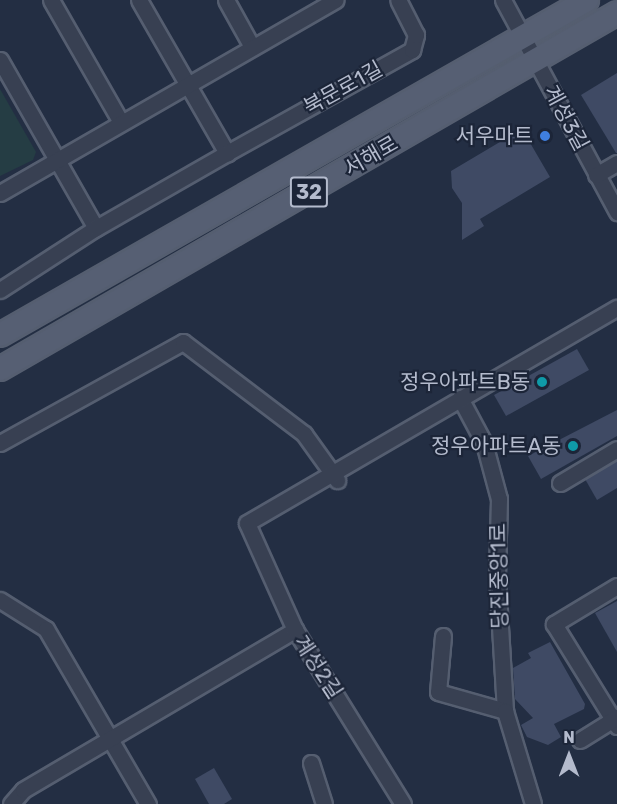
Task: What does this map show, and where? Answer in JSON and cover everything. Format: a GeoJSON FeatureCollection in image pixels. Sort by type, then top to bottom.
{"type":"FeatureCollection","features":[{"type":"Feature","properties":{"kind":"main road","name":"서해로"},"geometry":{"type":"LineString","coordinates":[[0,335],[587,0]]}},
{"type":"Feature","properties":{"kind":"main road","name":"서해로"},"geometry":{"type":"LineString","coordinates":[[0,369],[617,13]]}},
{"type":"Feature","properties":{"kind":"street"},"geometry":{"type":"LineString","coordinates":[[51,0],[121,122]]}},
{"type":"Feature","properties":{"kind":"street"},"geometry":{"type":"LineString","coordinates":[[139,0],[227,153]]}},
{"type":"Feature","properties":{"kind":"street"},"geometry":{"type":"LineString","coordinates":[[226,0],[252,47]]}},
{"type":"Feature","properties":{"kind":"street"},"geometry":{"type":"LineString","coordinates":[[0,193],[252,47],[314,5],[335,0]]}},
{"type":"Feature","properties":{"kind":"street","name":"북문로1길"},"geometry":{"type":"LineString","coordinates":[[0,290],[96,228],[412,50],[416,34],[398,0]]}},
{"type":"Feature","properties":{"kind":"street","name":"계성3길"},"geometry":{"type":"LineString","coordinates":[[503,0],[617,212]]}},
{"type":"Feature","properties":{"kind":"street"},"geometry":{"type":"LineString","coordinates":[[0,60],[96,228]]}},
{"type":"Feature","properties":{"kind":"street","name":"계성3길"},"geometry":{"type":"LineString","coordinates":[[596,175],[617,163]]}},
{"type":"Feature","properties":{"kind":"street"},"geometry":{"type":"LineString","coordinates":[[0,443],[183,342],[304,434],[334,476],[460,398],[617,308]]}},
{"type":"Feature","properties":{"kind":"street","name":"당진중앙1로"},"geometry":{"type":"LineString","coordinates":[[460,398],[484,443],[499,499],[497,576],[505,711],[533,804]]}},
{"type":"Feature","properties":{"kind":"street"},"geometry":{"type":"LineString","coordinates":[[560,483],[617,449]]}},
{"type":"Feature","properties":{"kind":"street","name":"계성2길"},"geometry":{"type":"LineString","coordinates":[[334,476],[247,523],[295,630],[403,804]]}},
{"type":"Feature","properties":{"kind":"street"},"geometry":{"type":"LineString","coordinates":[[580,740],[615,721],[554,624],[617,586]]}},
{"type":"Feature","properties":{"kind":"street"},"geometry":{"type":"LineString","coordinates":[[0,600],[46,629],[148,804]]}},
{"type":"Feature","properties":{"kind":"street"},"geometry":{"type":"LineString","coordinates":[[11,804],[22,790],[295,630]]}},
{"type":"Feature","properties":{"kind":"street"},"geometry":{"type":"LineString","coordinates":[[443,636],[438,692],[505,711]]}},
{"type":"Feature","properties":{"kind":"street"},"geometry":{"type":"LineString","coordinates":[[311,763],[324,804]]}},
{"type":"Feature","properties":{"kind":"shaded area"},"geometry":{"type":"Polygon","coordinates":[[[0,89],[36,152],[33,160],[0,176],[0,89]]]}},
{"type":"Feature","properties":{"kind":"building"},"geometry":{"type":"Polygon","coordinates":[[[617,73],[617,153],[616,153],[581,95],[617,73]]]}},
{"type":"Feature","properties":{"kind":"building"},"geometry":{"type":"Polygon","coordinates":[[[522,129],[550,177],[480,219],[484,226],[462,240],[462,203],[452,188],[451,171],[522,129]]]}},
{"type":"Feature","properties":{"kind":"building","name":"정우아파트B동"},"geometry":{"type":"Polygon","coordinates":[[[577,349],[589,370],[506,416],[494,395],[577,349]]]}},
{"type":"Feature","properties":{"kind":"building","name":"정우아파트A동"},"geometry":{"type":"Polygon","coordinates":[[[617,410],[617,436],[541,479],[528,456],[617,410]]]}},
{"type":"Feature","properties":{"kind":"building"},"geometry":{"type":"Polygon","coordinates":[[[617,460],[617,488],[597,500],[585,479],[617,460]]]}},
{"type":"Feature","properties":{"kind":"building"},"geometry":{"type":"Polygon","coordinates":[[[617,601],[617,652],[595,613],[617,601]]]}},
{"type":"Feature","properties":{"kind":"building"},"geometry":{"type":"Polygon","coordinates":[[[550,642],[585,704],[584,709],[554,724],[561,737],[548,745],[527,737],[521,725],[533,718],[515,699],[513,668],[531,658],[528,653],[550,642]]]}},
{"type":"Feature","properties":{"kind":"building"},"geometry":{"type":"Polygon","coordinates":[[[214,768],[232,799],[224,804],[209,804],[195,779],[214,768]]]}},
{"type":"Feature","properties":{"kind":"place","name":"서우마트"},"geometry":{"type":"Point","coordinates":[545,136]}},
{"type":"Feature","properties":{"kind":"place","name":"정우아파트B동"},"geometry":{"type":"Point","coordinates":[542,382]}},
{"type":"Feature","properties":{"kind":"place","name":"정우아파트A동"},"geometry":{"type":"Point","coordinates":[573,446]}}]}
